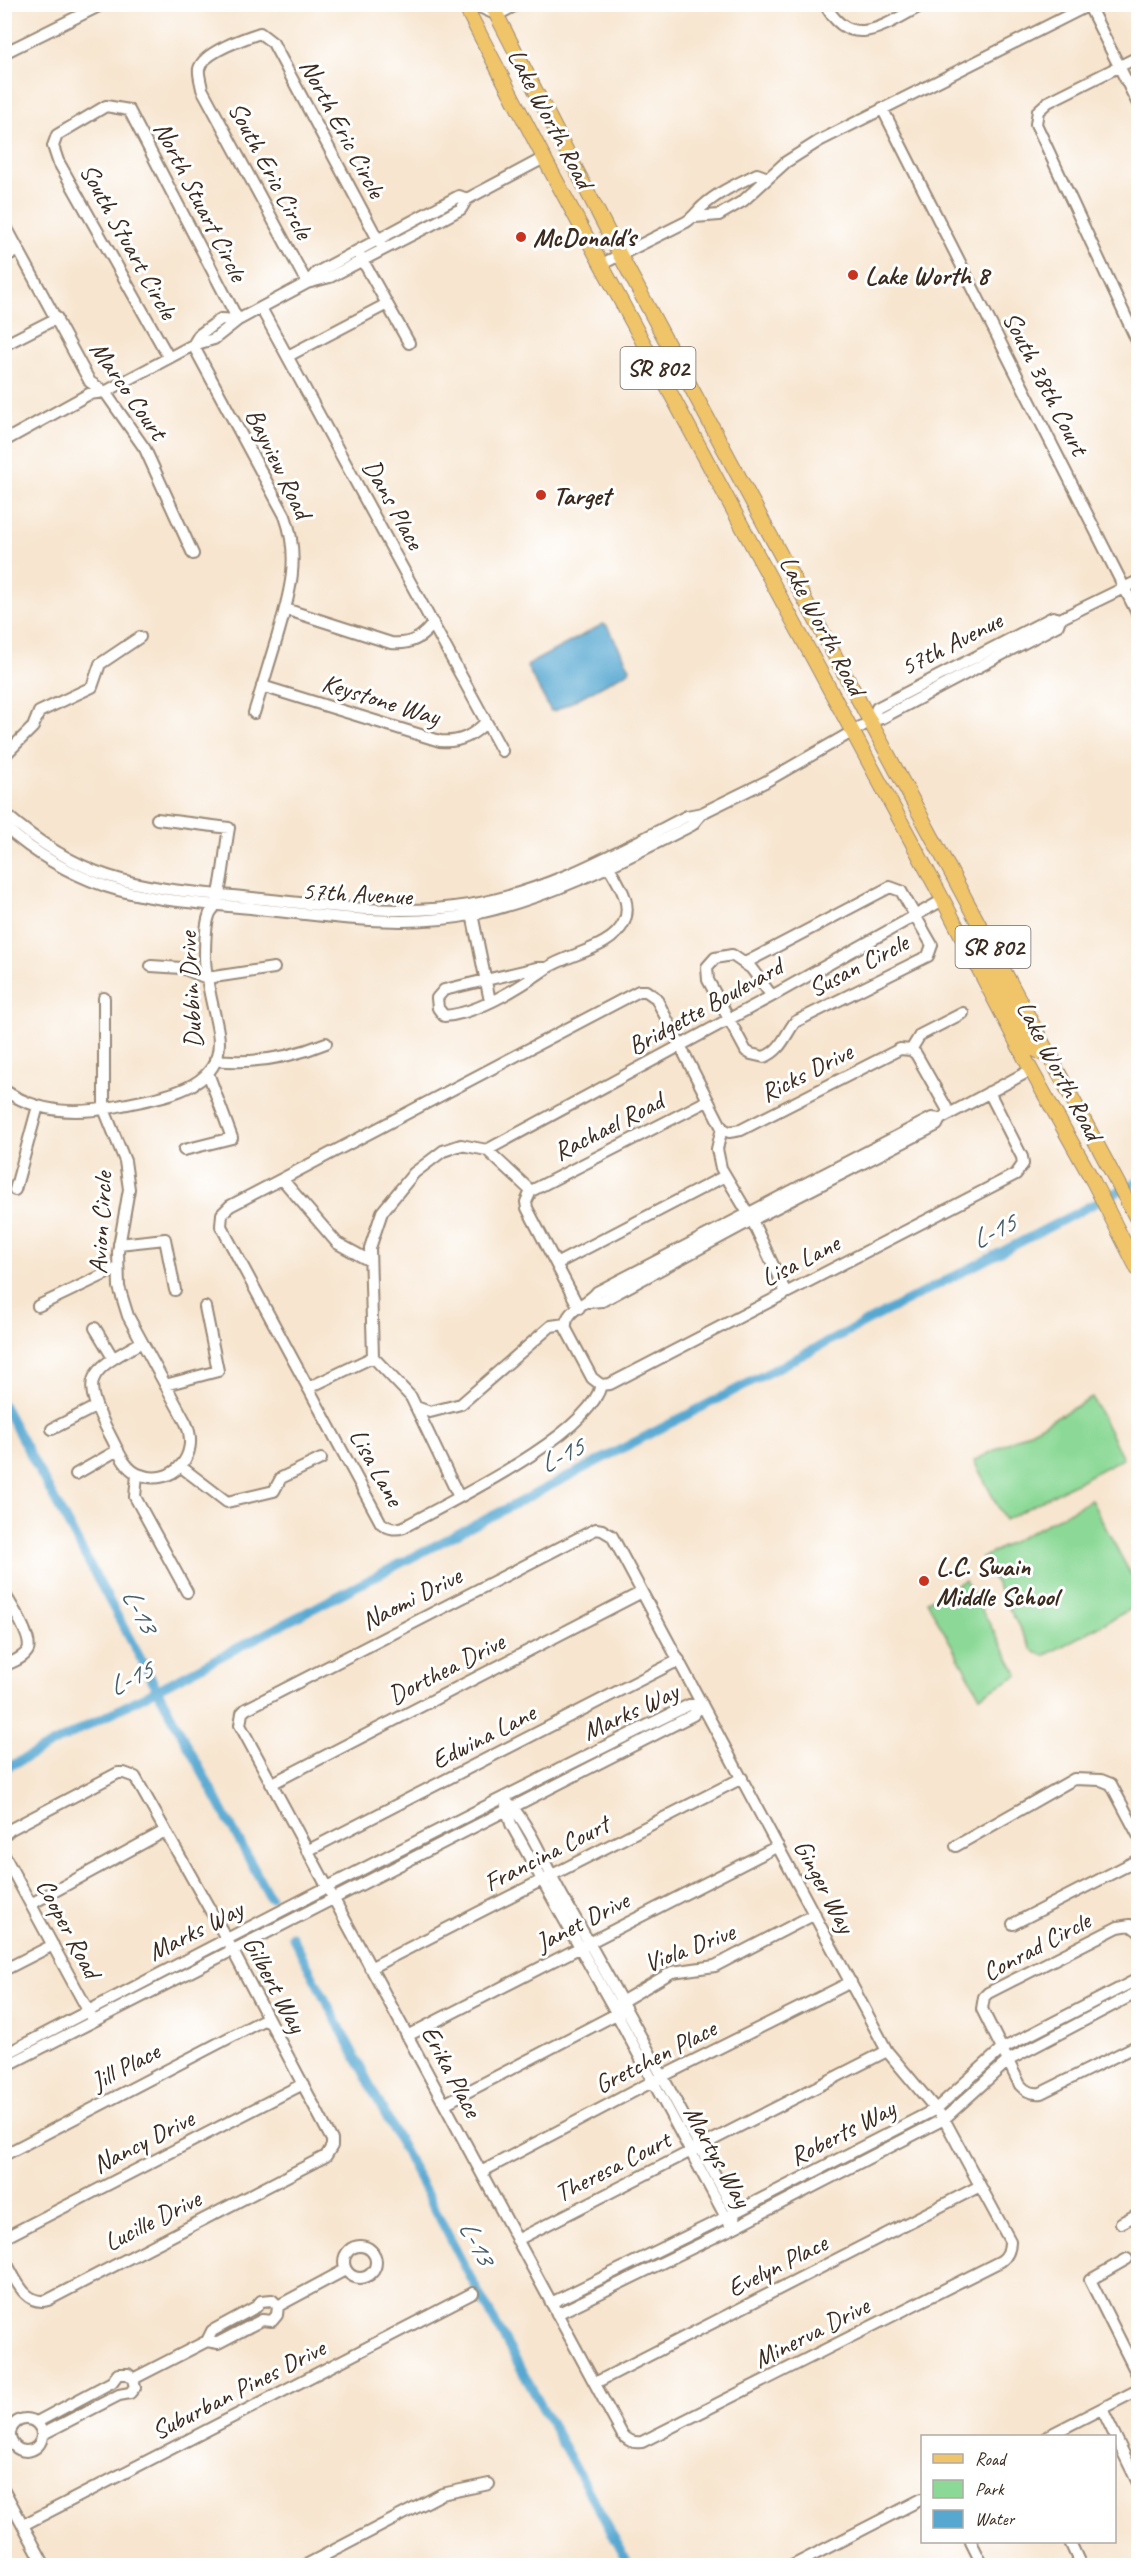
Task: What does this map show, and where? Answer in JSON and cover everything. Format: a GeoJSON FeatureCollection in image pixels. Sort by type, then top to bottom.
{"type":"FeatureCollection","features":[{"type":"Feature","properties":{"kind":"main road","name":"Lake Worth Road"},"geometry":{"type":"LineString","coordinates":[[464,4],[544,158],[943,900],[1031,1070],[1093,1181],[1138,1270]]}},
{"type":"Feature","properties":{"kind":"main road","name":"Lake Worth Road"},"geometry":{"type":"LineString","coordinates":[[494,10],[620,255],[1138,1221]]}},
{"type":"Feature","properties":{"kind":"main road"},"geometry":{"type":"LineString","coordinates":[[671,392],[689,410],[728,477],[734,484],[746,488]]}},
{"type":"Feature","properties":{"kind":"main road"},"geometry":{"type":"LineString","coordinates":[[727,496],[741,500],[748,508],[778,563],[793,576]]}},
{"type":"Feature","properties":{"kind":"main road"},"geometry":{"type":"LineString","coordinates":[[971,953],[993,974],[1034,1049],[1053,1059]]}},
{"type":"Feature","properties":{"kind":"main road"},"geometry":{"type":"LineString","coordinates":[[1031,1070],[1054,1077],[1081,1127],[1099,1145]]}},
{"type":"Feature","properties":{"kind":"street"},"geometry":{"type":"LineString","coordinates":[[4,53],[102,4]]}},
{"type":"Feature","properties":{"kind":"street"},"geometry":{"type":"LineString","coordinates":[[473,4],[494,10],[518,4]]}},
{"type":"Feature","properties":{"kind":"street"},"geometry":{"type":"LineString","coordinates":[[825,4],[839,25],[850,31],[862,32],[875,29],[924,4]]}},
{"type":"Feature","properties":{"kind":"street"},"geometry":{"type":"LineString","coordinates":[[602,264],[694,217],[719,215],[743,201],[786,162],[819,141],[1090,5],[1138,104]]}},
{"type":"Feature","properties":{"kind":"street","name":"North Eric Circle"},"geometry":{"type":"LineString","coordinates":[[200,76],[199,70],[206,57],[260,33],[273,43],[380,244]]}},
{"type":"Feature","properties":{"kind":"street"},"geometry":{"type":"LineString","coordinates":[[1138,57],[1048,102],[1038,111],[1036,118],[1038,130],[1138,343]]}},
{"type":"Feature","properties":{"kind":"street","name":"South Eric Circle"},"geometry":{"type":"LineString","coordinates":[[200,76],[202,88],[307,283]]}},
{"type":"Feature","properties":{"kind":"street","name":"North Stuart Circle"},"geometry":{"type":"LineString","coordinates":[[53,146],[57,135],[106,106],[129,110],[238,320]]}},
{"type":"Feature","properties":{"kind":"street","name":"South 38th Court"},"geometry":{"type":"LineString","coordinates":[[882,108],[1138,615]]}},
{"type":"Feature","properties":{"kind":"street","name":"South Stuart Circle"},"geometry":{"type":"LineString","coordinates":[[53,146],[58,160],[169,358]]}},
{"type":"Feature","properties":{"kind":"street"},"geometry":{"type":"LineString","coordinates":[[4,441],[89,394],[105,392],[193,345],[199,335],[221,319],[238,320],[307,283],[330,277],[359,255],[461,209],[467,199],[544,158]]}},
{"type":"Feature","properties":{"kind":"street"},"geometry":{"type":"LineString","coordinates":[[694,217],[703,206],[742,181],[757,174],[768,178]]}},
{"type":"Feature","properties":{"kind":"street","name":"Marco Court"},"geometry":{"type":"LineString","coordinates":[[4,224],[90,382],[105,392],[145,449],[193,554]]}},
{"type":"Feature","properties":{"kind":"street"},"geometry":{"type":"LineString","coordinates":[[4,257],[19,249]]}},
{"type":"Feature","properties":{"kind":"street"},"geometry":{"type":"LineString","coordinates":[[359,255],[409,343]]}},
{"type":"Feature","properties":{"kind":"street"},"geometry":{"type":"LineString","coordinates":[[288,356],[387,304]]}},
{"type":"Feature","properties":{"kind":"street","name":"Dans Place"},"geometry":{"type":"LineString","coordinates":[[261,308],[486,722]]}},
{"type":"Feature","properties":{"kind":"street"},"geometry":{"type":"LineString","coordinates":[[4,345],[57,318]]}},
{"type":"Feature","properties":{"kind":"street","name":"Bayview Road"},"geometry":{"type":"LineString","coordinates":[[193,345],[287,522],[292,539],[293,574],[254,713]]}},
{"type":"Feature","properties":{"kind":"street","name":"57th Avenue"},"geometry":{"type":"LineString","coordinates":[[4,826],[50,860],[104,885],[150,897],[364,909],[415,910],[469,905],[524,891],[559,879],[687,816],[702,813],[765,782],[853,732],[871,721],[879,707],[1044,621],[1053,617],[1060,619],[1138,581]]}},
{"type":"Feature","properties":{"kind":"street"},"geometry":{"type":"LineString","coordinates":[[285,609],[392,643],[405,643],[418,639],[433,623]]}},
{"type":"Feature","properties":{"kind":"street"},"geometry":{"type":"LineString","coordinates":[[4,756],[33,727],[39,712],[92,687],[100,664],[140,637]]}},
{"type":"Feature","properties":{"kind":"street","name":"Keystone Way"},"geometry":{"type":"LineString","coordinates":[[262,686],[440,741],[464,738],[475,733],[486,722]]}},
{"type":"Feature","properties":{"kind":"street"},"geometry":{"type":"LineString","coordinates":[[486,722],[502,751]]}},
{"type":"Feature","properties":{"kind":"street","name":"57th Avenue"},"geometry":{"type":"LineString","coordinates":[[4,813],[55,852],[107,876],[217,900],[363,919],[416,920],[472,914],[527,900],[609,867],[692,825],[702,813]]}},
{"type":"Feature","properties":{"kind":"street","name":"Dubbin Drive"},"geometry":{"type":"LineString","coordinates":[[4,1090],[38,1106],[69,1112],[104,1109],[184,1090],[208,1073],[215,1060],[218,1034],[205,959],[209,916],[217,900],[229,828],[157,819]]}},
{"type":"Feature","properties":{"kind":"street"},"geometry":{"type":"LineString","coordinates":[[547,968],[536,968],[444,990],[437,998],[438,1008],[444,1016],[457,1016],[522,986],[547,968],[604,941],[619,930],[625,920],[627,901],[609,867]]}},
{"type":"Feature","properties":{"kind":"street","name":"Susan Circle"},"geometry":{"type":"LineString","coordinates":[[729,1019],[746,1051],[764,1057],[775,1051],[795,1022],[928,956],[932,945],[916,914],[900,891],[890,887],[745,963],[772,996]]}},
{"type":"Feature","properties":{"kind":"street","name":"Bridgette Boulevard"},"geometry":{"type":"LineString","coordinates":[[487,1150],[772,996],[943,900]]}},
{"type":"Feature","properties":{"kind":"street"},"geometry":{"type":"LineString","coordinates":[[472,914],[490,1001]]}},
{"type":"Feature","properties":{"kind":"street"},"geometry":{"type":"LineString","coordinates":[[729,1019],[708,980],[707,967],[715,958],[726,954],[745,963]]}},
{"type":"Feature","properties":{"kind":"street"},"geometry":{"type":"LineString","coordinates":[[151,966],[182,968],[207,978],[274,968]]}},
{"type":"Feature","properties":{"kind":"street","name":"Lisa Lane"},"geometry":{"type":"LineString","coordinates":[[680,1046],[656,998],[646,991],[639,991],[230,1206],[220,1219],[221,1226],[308,1388],[381,1523],[386,1527],[398,1529],[404,1527],[520,1463],[558,1437],[597,1400],[602,1385],[610,1384],[1021,1170],[1022,1157],[989,1092]]}},
{"type":"Feature","properties":{"kind":"street","name":"Avion Circle"},"geometry":{"type":"LineString","coordinates":[[104,998],[104,1109],[121,1149],[128,1175],[129,1203],[119,1244],[118,1268],[122,1301],[186,1423],[191,1438],[190,1450],[180,1466]]}},
{"type":"Feature","properties":{"kind":"street"},"geometry":{"type":"LineString","coordinates":[[945,1117],[920,1059],[911,1050],[920,1035],[963,1013]]}},
{"type":"Feature","properties":{"kind":"street"},"geometry":{"type":"LineString","coordinates":[[215,1060],[246,1063],[300,1054],[326,1043]]}},
{"type":"Feature","properties":{"kind":"street"},"geometry":{"type":"LineString","coordinates":[[680,1046],[722,1128],[717,1149],[725,1176],[750,1216],[786,1293]]}},
{"type":"Feature","properties":{"kind":"street","name":"Ricks Drive"},"geometry":{"type":"LineString","coordinates":[[722,1128],[729,1132],[741,1130],[900,1049],[911,1050]]}},
{"type":"Feature","properties":{"kind":"street"},"geometry":{"type":"LineString","coordinates":[[602,1385],[592,1378],[565,1324],[571,1312],[589,1302],[597,1292],[750,1216],[932,1118],[945,1117],[1031,1070]]}},
{"type":"Feature","properties":{"kind":"street"},"geometry":{"type":"LineString","coordinates":[[184,1150],[231,1138],[208,1073]]}},
{"type":"Feature","properties":{"kind":"street","name":"Rachael Road"},"geometry":{"type":"LineString","coordinates":[[531,1191],[707,1101]]}},
{"type":"Feature","properties":{"kind":"street"},"geometry":{"type":"LineString","coordinates":[[15,1190],[38,1106]]}},
{"type":"Feature","properties":{"kind":"street"},"geometry":{"type":"LineString","coordinates":[[459,1497],[411,1397],[373,1357],[369,1248],[382,1212],[414,1173],[449,1148],[474,1146],[487,1150],[531,1191],[526,1202],[527,1208],[579,1308]]}},
{"type":"Feature","properties":{"kind":"street"},"geometry":{"type":"LineString","coordinates":[[556,1264],[725,1176]]}},
{"type":"Feature","properties":{"kind":"street"},"geometry":{"type":"LineString","coordinates":[[282,1179],[337,1243],[370,1262]]}},
{"type":"Feature","properties":{"kind":"street"},"geometry":{"type":"LineString","coordinates":[[119,1244],[165,1239],[175,1290]]}},
{"type":"Feature","properties":{"kind":"street"},"geometry":{"type":"LineString","coordinates":[[38,1306],[118,1268]]}},
{"type":"Feature","properties":{"kind":"street"},"geometry":{"type":"LineString","coordinates":[[165,1385],[218,1371],[205,1307]]}},
{"type":"Feature","properties":{"kind":"street"},"geometry":{"type":"LineString","coordinates":[[416,1407],[430,1412],[461,1404],[551,1326],[565,1324]]}},
{"type":"Feature","properties":{"kind":"street"},"geometry":{"type":"LineString","coordinates":[[95,1328],[113,1358]]}},
{"type":"Feature","properties":{"kind":"street"},"geometry":{"type":"LineString","coordinates":[[142,1342],[103,1365],[95,1376],[92,1388],[95,1407],[128,1469],[137,1474],[150,1476],[164,1475],[180,1466],[227,1502],[274,1491],[282,1478],[321,1459]]}},
{"type":"Feature","properties":{"kind":"street"},"geometry":{"type":"LineString","coordinates":[[308,1388],[373,1357]]}},
{"type":"Feature","properties":{"kind":"street"},"geometry":{"type":"LineString","coordinates":[[52,1429],[95,1407]]}},
{"type":"Feature","properties":{"kind":"street"},"geometry":{"type":"LineString","coordinates":[[76,1474],[118,1450]]}},
{"type":"Feature","properties":{"kind":"street"},"geometry":{"type":"LineString","coordinates":[[137,1474],[135,1497],[187,1592]]}},
{"type":"Feature","properties":{"kind":"street","name":"Naomi Drive"},"geometry":{"type":"LineString","coordinates":[[240,1719],[246,1709],[590,1531],[608,1532]]}},
{"type":"Feature","properties":{"kind":"street","name":"Ginger Way"},"geometry":{"type":"LineString","coordinates":[[608,1532],[679,1660],[887,2051],[944,2119],[1010,2241],[1009,2253]]}},
{"type":"Feature","properties":{"kind":"street","name":"Dorthea Drive"},"geometry":{"type":"LineString","coordinates":[[271,1784],[642,1592]]}},
{"type":"Feature","properties":{"kind":"street"},"geometry":{"type":"LineString","coordinates":[[4,1593],[28,1639],[29,1648],[23,1656],[4,1666]]}},
{"type":"Feature","properties":{"kind":"street","name":"Edwina Lane"},"geometry":{"type":"LineString","coordinates":[[307,1851],[679,1660]]}},
{"type":"Feature","properties":{"kind":"street","name":"Marks Way"},"geometry":{"type":"LineString","coordinates":[[4,2055],[226,1938],[504,1797],[689,1705],[702,1704]]}},
{"type":"Feature","properties":{"kind":"street","name":"Marks Way"},"geometry":{"type":"LineString","coordinates":[[4,2067],[693,1715],[702,1704]]}},
{"type":"Feature","properties":{"kind":"street","name":"Erika Place"},"geometry":{"type":"LineString","coordinates":[[240,1719],[242,1731],[551,2303],[622,2434],[631,2442]]}},
{"type":"Feature","properties":{"kind":"street","name":"Gilbert Way"},"geometry":{"type":"LineString","coordinates":[[4,1835],[10,1829],[118,1773],[130,1774],[138,1782],[226,1938],[330,2133],[332,2146]]}},
{"type":"Feature","properties":{"kind":"street","name":"Francina Court"},"geometry":{"type":"LineString","coordinates":[[370,1968],[742,1778]]}},
{"type":"Feature","properties":{"kind":"street"},"geometry":{"type":"LineString","coordinates":[[956,1846],[1062,1784],[1085,1778],[1111,1784],[1138,1835]]}},
{"type":"Feature","properties":{"kind":"street","name":"Martys Way"},"geometry":{"type":"LineString","coordinates":[[504,1797],[510,1809],[511,1824],[546,1878],[619,2008],[663,2076],[735,2212],[733,2228]]}},
{"type":"Feature","properties":{"kind":"street"},"geometry":{"type":"LineString","coordinates":[[31,1904],[165,1831]]}},
{"type":"Feature","properties":{"kind":"street","name":"Janet Drive"},"geometry":{"type":"LineString","coordinates":[[407,2036],[778,1846]]}},
{"type":"Feature","properties":{"kind":"street","name":"Cooper Road"},"geometry":{"type":"LineString","coordinates":[[4,1855],[94,2023]]}},
{"type":"Feature","properties":{"kind":"street"},"geometry":{"type":"LineString","coordinates":[[1013,1924],[1138,1860]]}},
{"type":"Feature","properties":{"kind":"street","name":"Viola Drive"},"geometry":{"type":"LineString","coordinates":[[444,2104],[619,2008],[672,1972],[715,1966],[815,1914]]}},
{"type":"Feature","properties":{"kind":"street","name":"Conrad Circle"},"geometry":{"type":"LineString","coordinates":[[1138,1931],[1130,1925],[1118,1927],[988,1993],[982,2003],[982,2009],[1002,2049],[1024,2089],[1029,2093],[1041,2093],[1138,2045]]}},
{"type":"Feature","properties":{"kind":"street"},"geometry":{"type":"LineString","coordinates":[[4,1970],[52,1945]]}},
{"type":"Feature","properties":{"kind":"street"},"geometry":{"type":"LineString","coordinates":[[156,1975],[163,1986]]}},
{"type":"Feature","properties":{"kind":"street","name":"Roberts Way"},"geometry":{"type":"LineString","coordinates":[[551,2303],[724,2218],[936,2109],[1002,2049],[1138,1979]]}},
{"type":"Feature","properties":{"kind":"street","name":"Gretchen Place"},"geometry":{"type":"LineString","coordinates":[[481,2172],[663,2076],[851,1982]]}},
{"type":"Feature","properties":{"kind":"street","name":"Roberts Way"},"geometry":{"type":"LineString","coordinates":[[557,2314],[733,2228],[944,2119],[1009,2060],[1138,1992]]}},
{"type":"Feature","properties":{"kind":"street","name":"Martys Way"},"geometry":{"type":"LineString","coordinates":[[619,2008],[652,2082],[724,2218],[733,2228]]}},
{"type":"Feature","properties":{"kind":"street","name":"Jill Place"},"geometry":{"type":"LineString","coordinates":[[4,2155],[267,2018]]}},
{"type":"Feature","properties":{"kind":"street","name":"Theresa Court"},"geometry":{"type":"LineString","coordinates":[[517,2240],[887,2051]]}},
{"type":"Feature","properties":{"kind":"street","name":"Nancy Drive"},"geometry":{"type":"LineString","coordinates":[[4,2238],[303,2084]]}},
{"type":"Feature","properties":{"kind":"street","name":"Lucille Drive"},"geometry":{"type":"LineString","coordinates":[[4,2259],[26,2295],[36,2301],[48,2300],[326,2156],[332,2146]]}},
{"type":"Feature","properties":{"kind":"street","name":"Evelyn Place"},"geometry":{"type":"LineString","coordinates":[[595,2383],[980,2186]]}},
{"type":"Feature","properties":{"kind":"street"},"geometry":{"type":"LineString","coordinates":[[1121,2223],[1138,2214]]}},
{"type":"Feature","properties":{"kind":"street","name":"Minerva Drive"},"geometry":{"type":"LineString","coordinates":[[631,2442],[642,2442],[1000,2261],[1009,2253]]}},
{"type":"Feature","properties":{"kind":"street"},"geometry":{"type":"LineString","coordinates":[[1127,2259],[1090,2280],[1138,2376]]}},
{"type":"Feature","properties":{"kind":"street"},"geometry":{"type":"LineString","coordinates":[[278,2306],[345,2270]]}},
{"type":"Feature","properties":{"kind":"street","name":"Suburban Pines Drive"},"geometry":{"type":"LineString","coordinates":[[23,2525],[472,2293]]}},
{"type":"Feature","properties":{"kind":"street"},"geometry":{"type":"LineString","coordinates":[[133,2379],[207,2341],[212,2331],[256,2307],[261,2301],[272,2300],[278,2306],[278,2315],[272,2320],[262,2320],[218,2343],[207,2341]]}},
{"type":"Feature","properties":{"kind":"street"},"geometry":{"type":"LineString","coordinates":[[10,2441],[25,2451],[36,2448],[42,2434],[119,2395],[130,2393],[135,2387],[133,2379],[128,2374],[118,2374],[112,2382],[37,2422]]}},
{"type":"Feature","properties":{"kind":"street"},"geometry":{"type":"LineString","coordinates":[[1050,2435],[1138,2390]]}},
{"type":"Feature","properties":{"kind":"street"},"geometry":{"type":"LineString","coordinates":[[1102,2409],[1115,2435]]}},
{"type":"Feature","properties":{"kind":"street"},"geometry":{"type":"LineString","coordinates":[[4,2452],[10,2441],[12,2427],[20,2420],[26,2418],[37,2422],[42,2434]]}},
{"type":"Feature","properties":{"kind":"street"},"geometry":{"type":"LineString","coordinates":[[1116,2438],[1138,2483]]}},
{"type":"Feature","properties":{"kind":"street"},"geometry":{"type":"LineString","coordinates":[[304,2565],[442,2494],[489,2484]]}},
{"type":"Feature","properties":{"kind":"street"},"geometry":{"type":"LineString","coordinates":[[4,2490],[45,2565]]}},
{"type":"Feature","properties":{"kind":"street"},"geometry":{"type":"LineString","coordinates":[[792,2565],[921,2500]]}},
{"type":"Feature","properties":{"kind":"street"},"geometry":{"type":"LineString","coordinates":[[972,2543],[983,2565]]}},
{"type":"Feature","properties":{"kind":"street"},"geometry":{"type":"LineString","coordinates":[[1071,2543],[1081,2565]]}},
{"type":"Feature","properties":{"kind":"green space"},"geometry":{"type":"Polygon","coordinates":[[[1092,1398],[1123,1458],[1005,1520],[974,1461],[1092,1398]]]}},
{"type":"Feature","properties":{"kind":"green space"},"geometry":{"type":"Polygon","coordinates":[[[1091,1500],[1138,1588],[1138,1605],[1044,1656],[1031,1649],[982,1558],[1091,1500]]]}},
{"type":"Feature","properties":{"kind":"green space"},"geometry":{"type":"Polygon","coordinates":[[[965,1580],[1018,1675],[980,1696],[927,1601],[965,1580]]]}},
{"type":"Feature","properties":{"kind":"water"},"geometry":{"type":"Polygon","coordinates":[[[603,624],[607,626],[630,668],[629,671],[555,711],[551,711],[527,667],[603,624]]]}},
{"type":"Feature","properties":{"kind":"waterway","name":"L-15"},"geometry":{"type":"LineString","coordinates":[[4,1769],[1138,1181]]}},
{"type":"Feature","properties":{"kind":"waterway","name":"L-13"},"geometry":{"type":"LineString","coordinates":[[4,1406],[270,1898]]}},
{"type":"Feature","properties":{"kind":"waterway","name":"L-13"},"geometry":{"type":"LineString","coordinates":[[292,1936],[476,2288],[630,2566]]}},
{"type":"Feature","properties":{"kind":"place","name":"McDonald's"},"geometry":{"type":"Point","coordinates":[521,237]}},
{"type":"Feature","properties":{"kind":"place","name":"Lake Worth 8"},"geometry":{"type":"Point","coordinates":[853,275]}},
{"type":"Feature","properties":{"kind":"place","name":"Target"},"geometry":{"type":"Point","coordinates":[541,495]}},
{"type":"Feature","properties":{"kind":"place","name":"L.C. Swain Middle School"},"geometry":{"type":"Point","coordinates":[924,1581]}}]}
